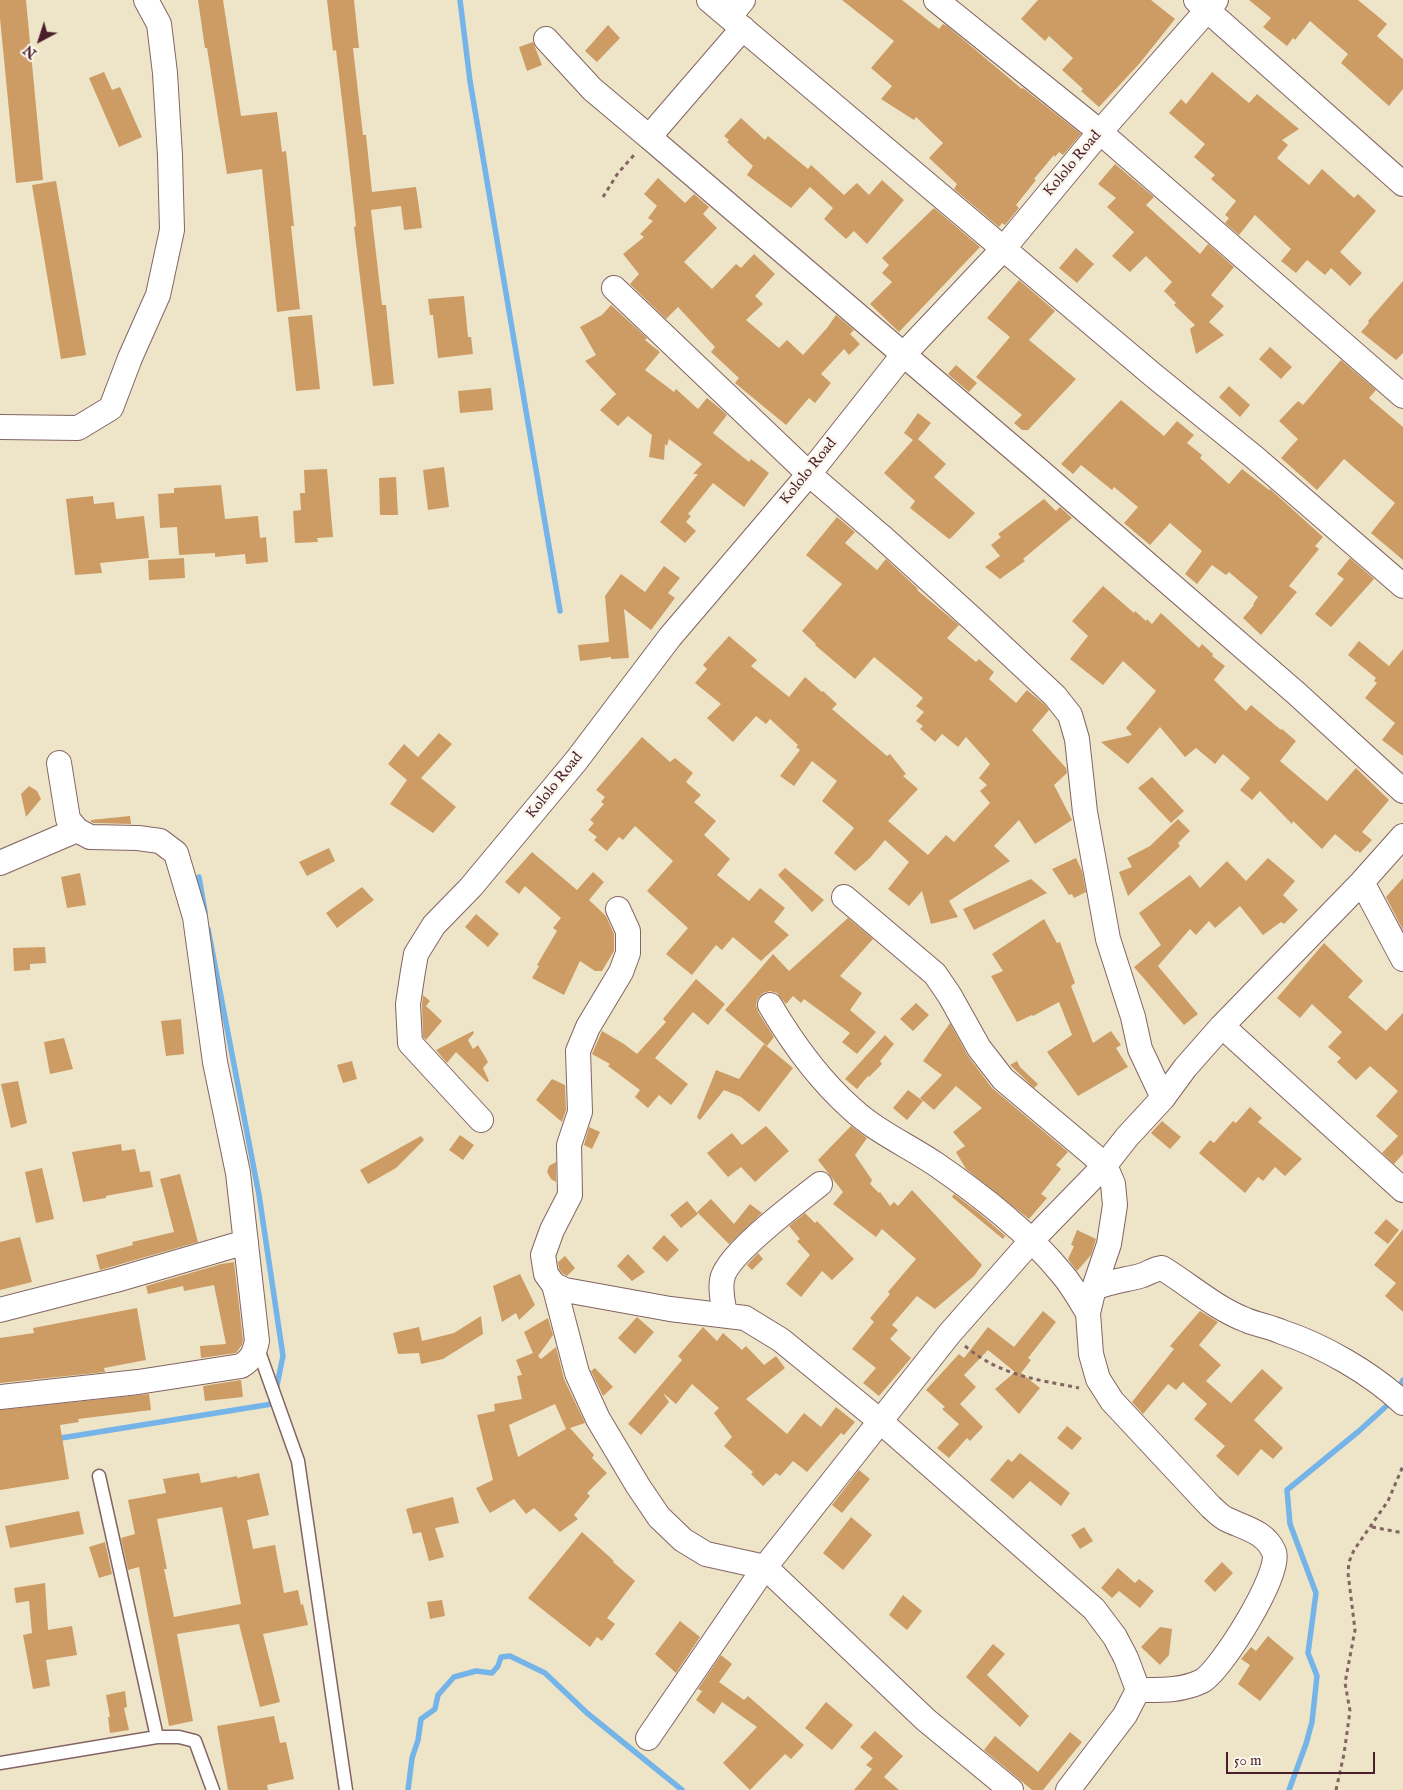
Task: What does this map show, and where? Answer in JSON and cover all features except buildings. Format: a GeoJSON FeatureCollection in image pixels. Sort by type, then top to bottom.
{"type":"FeatureCollection","features":[{"type":"Feature","properties":{"kind":"street"},"geometry":{"type":"LineString","coordinates":[[0,427],[78,428],[111,408],[130,358],[158,295],[172,230],[170,156],[159,24],[146,0]]}},
{"type":"Feature","properties":{"kind":"street"},"geometry":{"type":"LineString","coordinates":[[709,0],[738,15],[1153,375],[1254,457],[1403,586]]}},
{"type":"Feature","properties":{"kind":"street"},"geometry":{"type":"LineString","coordinates":[[936,0],[1100,132],[1403,396]]}},
{"type":"Feature","properties":{"kind":"street"},"geometry":{"type":"LineString","coordinates":[[1207,3],[1403,184]]}},
{"type":"Feature","properties":{"kind":"street","name":"Kololo Road"},"geometry":{"type":"LineString","coordinates":[[481,1120],[410,1043],[408,1004],[416,954],[434,925],[471,887],[576,761],[670,636],[809,474],[903,355],[1004,248],[1207,3]]}},
{"type":"Feature","properties":{"kind":"street"},"geometry":{"type":"LineString","coordinates":[[649,137],[738,15]]}},
{"type":"Feature","properties":{"kind":"street"},"geometry":{"type":"LineString","coordinates":[[546,39],[592,89],[1034,466],[1296,693],[1403,791]]}},
{"type":"Feature","properties":{"kind":"street"},"geometry":{"type":"LineString","coordinates":[[614,288],[809,474],[881,536],[1055,696],[1070,715],[1078,738],[1085,812],[1108,939],[1133,1017],[1140,1048],[1163,1098]]}},
{"type":"Feature","properties":{"kind":"street"},"geometry":{"type":"LineString","coordinates":[[0,1398],[138,1382],[241,1366],[250,1361],[256,1345],[238,1173],[215,1062],[195,916],[176,853],[160,841],[138,838],[90,837],[77,830],[68,819],[59,763]]}},
{"type":"Feature","properties":{"kind":"street"},"geometry":{"type":"LineString","coordinates":[[0,863],[77,830]]}},
{"type":"Feature","properties":{"kind":"street"},"geometry":{"type":"LineString","coordinates":[[648,1738],[765,1567],[950,1333],[1032,1240],[1105,1165],[1222,1026],[1362,882],[1403,836]]}},
{"type":"Feature","properties":{"kind":"street"},"geometry":{"type":"LineString","coordinates":[[1362,882],[1403,959]]}},
{"type":"Feature","properties":{"kind":"street"},"geometry":{"type":"LineString","coordinates":[[844,897],[934,974],[950,996],[979,1048],[1003,1080],[1105,1165],[1113,1184],[1115,1205],[1109,1244],[1094,1288],[1088,1313],[1088,1329],[1093,1362],[1098,1379],[1112,1401],[1211,1507],[1224,1518],[1252,1528],[1270,1542],[1276,1554],[1273,1571],[1262,1596],[1227,1655],[1203,1680],[1173,1690],[1138,1690]]}},
{"type":"Feature","properties":{"kind":"street"},"geometry":{"type":"LineString","coordinates":[[618,909],[628,931],[628,953],[621,972],[588,1027],[578,1051],[580,1112],[569,1146],[570,1194],[552,1230],[544,1255],[546,1274],[554,1285],[577,1373],[598,1419],[638,1486],[659,1516],[683,1540],[706,1554],[765,1567],[926,1720],[1011,1790]]}},
{"type":"Feature","properties":{"kind":"street"},"geometry":{"type":"LineString","coordinates":[[770,1005],[793,1044],[820,1078],[853,1110],[881,1131],[936,1164],[1032,1240],[1064,1276],[1088,1313]]}},
{"type":"Feature","properties":{"kind":"street"},"geometry":{"type":"LineString","coordinates":[[1222,1026],[1403,1190]]}},
{"type":"Feature","properties":{"kind":"street"},"geometry":{"type":"LineString","coordinates":[[725,1314],[722,1279],[726,1268],[741,1250],[820,1184]]}},
{"type":"Feature","properties":{"kind":"street"},"geometry":{"type":"LineString","coordinates":[[0,1310],[124,1278],[246,1242]]}},
{"type":"Feature","properties":{"kind":"street"},"geometry":{"type":"LineString","coordinates":[[1094,1288],[1109,1282],[1141,1276],[1155,1268],[1162,1268],[1213,1303],[1245,1320],[1284,1332],[1370,1375],[1403,1403]]}},
{"type":"Feature","properties":{"kind":"street"},"geometry":{"type":"LineString","coordinates":[[554,1285],[565,1290],[670,1310],[725,1314],[745,1318],[781,1340],[880,1421],[1094,1609],[1116,1637],[1138,1690],[1125,1715],[1068,1790]]}},
{"type":"Feature","properties":{"kind":"lane"},"geometry":{"type":"LineString","coordinates":[[256,1345],[298,1461],[346,1790]]}},
{"type":"Feature","properties":{"kind":"lane"},"geometry":{"type":"LineString","coordinates":[[99,1476],[157,1737]]}},
{"type":"Feature","properties":{"kind":"lane"},"geometry":{"type":"LineString","coordinates":[[0,1763],[157,1737],[180,1736],[195,1741],[214,1790]]}},
{"type":"Feature","properties":{"kind":"path"},"geometry":{"type":"LineString","coordinates":[[603,197],[618,173],[649,137]]}},
{"type":"Feature","properties":{"kind":"path"},"geometry":{"type":"LineString","coordinates":[[950,1333],[978,1356],[1017,1376],[1082,1389]]}},
{"type":"Feature","properties":{"kind":"path"},"geometry":{"type":"LineString","coordinates":[[1336,1790],[1344,1754],[1350,1711],[1345,1683],[1355,1630],[1348,1573],[1349,1562],[1354,1550],[1372,1527],[1388,1501],[1403,1466]]}},
{"type":"Feature","properties":{"kind":"path"},"geometry":{"type":"LineString","coordinates":[[1372,1527],[1403,1533]]}},
{"type":"Feature","properties":{"kind":"waterway"},"geometry":{"type":"LineString","coordinates":[[460,0],[470,81],[560,611]]}},
{"type":"Feature","properties":{"kind":"waterway"},"geometry":{"type":"LineString","coordinates":[[199,877],[205,912]]}},
{"type":"Feature","properties":{"kind":"waterway"},"geometry":{"type":"LineString","coordinates":[[208,929],[259,1195],[283,1356],[276,1390]]}},
{"type":"Feature","properties":{"kind":"waterway"},"geometry":{"type":"LineString","coordinates":[[1397,1392],[1403,1380]]}},
{"type":"Feature","properties":{"kind":"waterway"},"geometry":{"type":"LineString","coordinates":[[55,1439],[272,1404],[274,1399]]}},
{"type":"Feature","properties":{"kind":"waterway"},"geometry":{"type":"LineString","coordinates":[[1289,1790],[1312,1722],[1317,1676],[1308,1653],[1316,1593],[1290,1524],[1287,1490],[1359,1431],[1393,1400]]}},
{"type":"Feature","properties":{"kind":"waterway"},"geometry":{"type":"LineString","coordinates":[[408,1790],[412,1758],[418,1740],[421,1719],[435,1709],[438,1695],[454,1677],[476,1671],[492,1673],[498,1666],[501,1657],[510,1656],[545,1673],[587,1713],[682,1790]]}}]}
